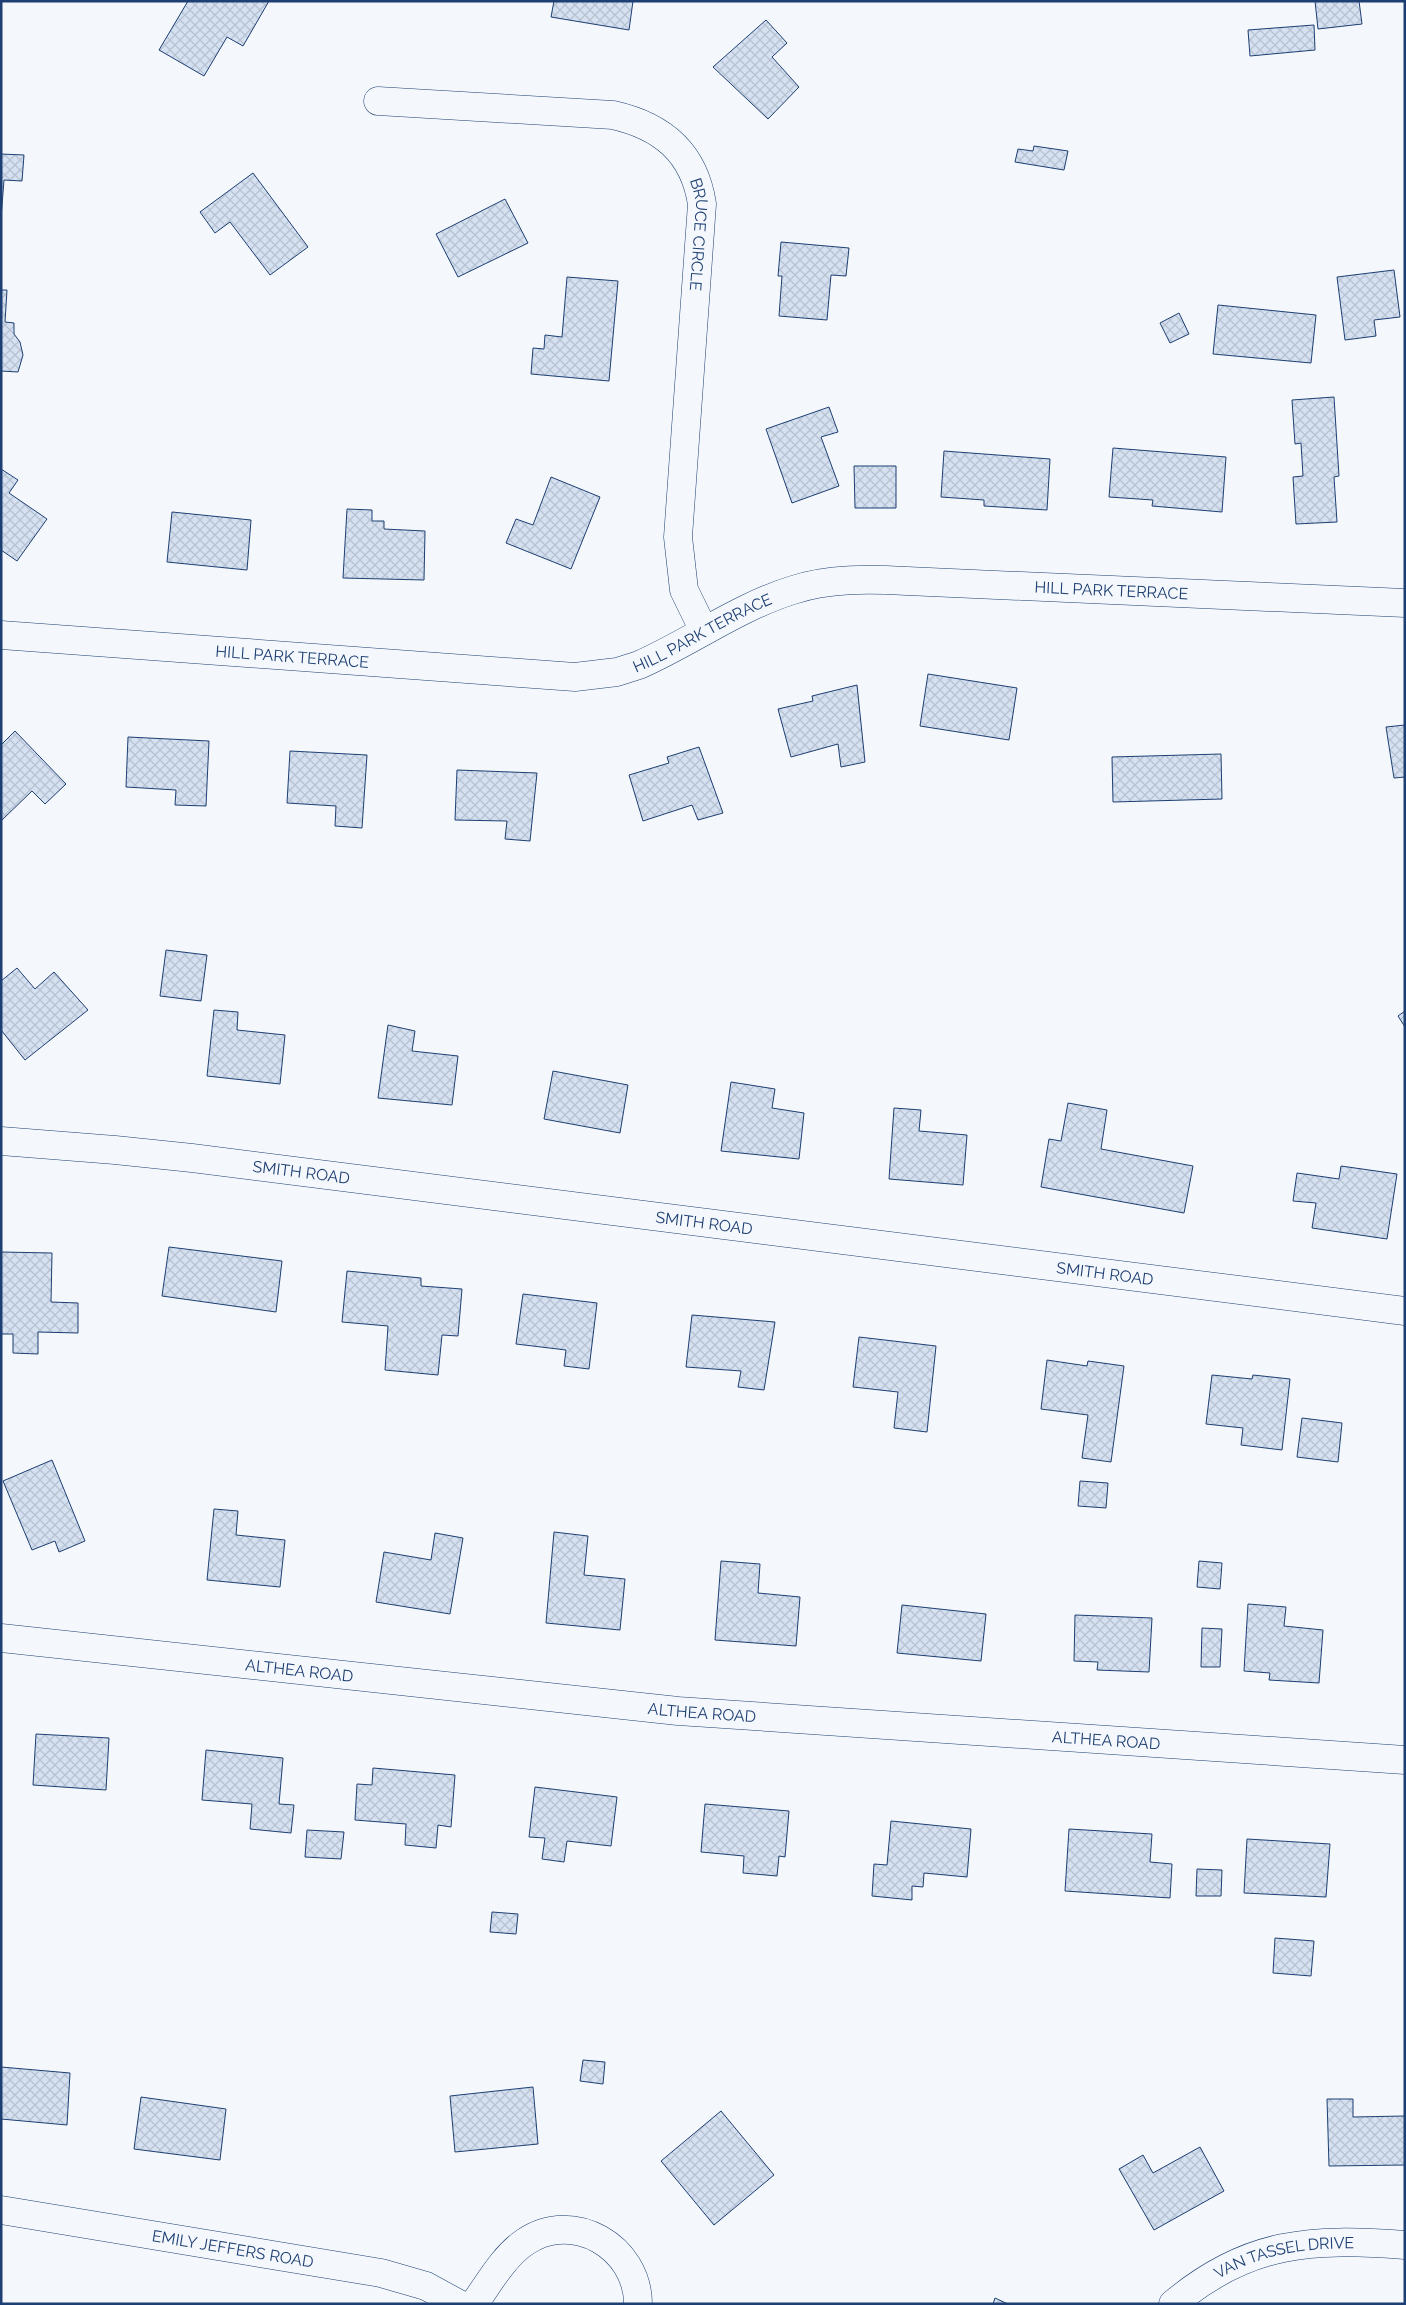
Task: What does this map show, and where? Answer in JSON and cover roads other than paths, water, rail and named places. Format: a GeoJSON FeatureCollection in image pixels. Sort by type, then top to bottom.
{"type":"FeatureCollection","features":[{"type":"Feature","properties":{"kind":"street","name":"BRUCE CIRCLE"},"geometry":{"type":"LineString","coordinates":[[378,101],[613,115],[652,128],[669,140],[683,155],[699,186],[702,204],[678,537],[684,590],[704,631]]}},
{"type":"Feature","properties":{"kind":"street","name":"HILL PARK TERRACE"},"geometry":{"type":"LineString","coordinates":[[1,635],[575,677],[617,672],[639,665],[743,610],[795,589],[825,583],[907,581],[1405,603]]}},
{"type":"Feature","properties":{"kind":"street","name":"SMITH ROAD"},"geometry":{"type":"LineString","coordinates":[[1,1141],[192,1158],[1405,1311]]}},
{"type":"Feature","properties":{"kind":"street","name":"ALTHEA ROAD"},"geometry":{"type":"LineString","coordinates":[[1,1638],[678,1711],[1405,1760]]}},
{"type":"Feature","properties":{"kind":"street","name":"EMILY JEFFERS ROAD"},"geometry":{"type":"LineString","coordinates":[[1,2210],[381,2273],[426,2286],[459,2304]]}},
{"type":"Feature","properties":{"kind":"street"},"geometry":{"type":"LineString","coordinates":[[474,2304],[508,2258],[525,2242],[546,2232],[566,2230],[585,2232],[596,2236],[622,2256],[632,2274],[638,2304]]}},
{"type":"Feature","properties":{"kind":"street","name":"VAN TASSEL DRIVE"},"geometry":{"type":"LineString","coordinates":[[1173,2304],[1206,2279],[1232,2264],[1279,2248],[1332,2241],[1405,2244]]}}]}
